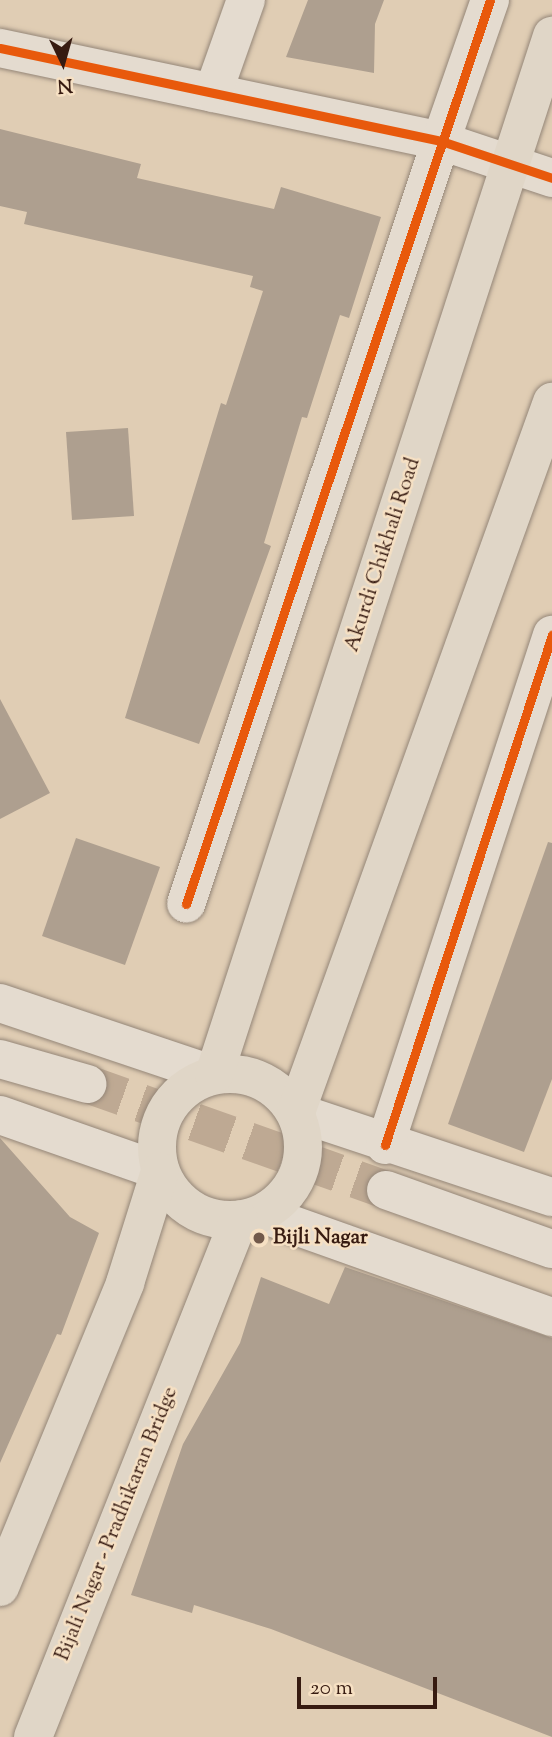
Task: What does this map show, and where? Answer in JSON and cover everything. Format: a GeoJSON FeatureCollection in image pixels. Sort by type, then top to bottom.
{"type":"FeatureCollection","features":[{"type":"Feature","properties":{"kind":"main road","name":"Akurdi Chikhali Road"},"geometry":{"type":"LineString","coordinates":[[214,1075],[512,166],[552,36]]}},
{"type":"Feature","properties":{"kind":"main road"},"geometry":{"type":"LineString","coordinates":[[296,1112],[552,402]]}},
{"type":"Feature","properties":{"kind":"main road"},"geometry":{"type":"LineString","coordinates":[[238,1074],[261,1080],[282,1093],[296,1112],[304,1135],[304,1159],[296,1181],[281,1200],[250,1217],[214,1219],[191,1209],[173,1193],[160,1171],[156,1147],[160,1122],[182,1093],[214,1075],[238,1074]]}},
{"type":"Feature","properties":{"kind":"main road"},"geometry":{"type":"LineString","coordinates":[[0,1587],[125,1283],[160,1171]]}},
{"type":"Feature","properties":{"kind":"main road","name":"Bijali Nagar - Pradhikaran Bridge"},"geometry":{"type":"LineString","coordinates":[[33,1737],[66,1645],[204,1312],[250,1217]]}},
{"type":"Feature","properties":{"kind":"street"},"geometry":{"type":"LineString","coordinates":[[213,93],[246,0]]}},
{"type":"Feature","properties":{"kind":"street"},"geometry":{"type":"LineString","coordinates":[[187,904],[490,0]]}},
{"type":"Feature","properties":{"kind":"street"},"geometry":{"type":"LineString","coordinates":[[0,48],[441,141],[552,178]]}},
{"type":"Feature","properties":{"kind":"street"},"geometry":{"type":"LineString","coordinates":[[384,1145],[552,635]]}},
{"type":"Feature","properties":{"kind":"street"},"geometry":{"type":"LineString","coordinates":[[0,1003],[214,1075]]}},
{"type":"Feature","properties":{"kind":"street"},"geometry":{"type":"LineString","coordinates":[[0,1059],[87,1084]]}},
{"type":"Feature","properties":{"kind":"street"},"geometry":{"type":"LineString","coordinates":[[296,1112],[384,1145],[552,1196]]}},
{"type":"Feature","properties":{"kind":"street"},"geometry":{"type":"LineString","coordinates":[[0,1115],[160,1171]]}},
{"type":"Feature","properties":{"kind":"street"},"geometry":{"type":"LineString","coordinates":[[386,1190],[552,1249]]}},
{"type":"Feature","properties":{"kind":"street"},"geometry":{"type":"LineString","coordinates":[[250,1217],[552,1317]]}},
{"type":"Feature","properties":{"kind":"building"},"geometry":{"type":"Polygon","coordinates":[[[308,0],[384,0],[375,24],[374,73],[286,57],[308,0]]]}},
{"type":"Feature","properties":{"kind":"building"},"geometry":{"type":"Polygon","coordinates":[[[0,129],[141,164],[137,178],[274,209],[281,187],[381,217],[349,318],[340,315],[307,418],[302,417],[264,543],[271,546],[199,744],[125,718],[221,403],[226,405],[263,291],[250,287],[253,276],[24,224],[27,212],[0,206],[0,129]]]}},
{"type":"Feature","properties":{"kind":"building"},"geometry":{"type":"Polygon","coordinates":[[[128,428],[134,516],[72,520],[66,432],[128,428]]]}},
{"type":"Feature","properties":{"kind":"building"},"geometry":{"type":"Polygon","coordinates":[[[0,699],[50,793],[0,819],[0,699]]]}},
{"type":"Feature","properties":{"kind":"building"},"geometry":{"type":"Polygon","coordinates":[[[76,838],[160,867],[125,965],[42,936],[76,838]]]}},
{"type":"Feature","properties":{"kind":"building"},"geometry":{"type":"Polygon","coordinates":[[[548,842],[552,843],[552,1079],[524,1152],[448,1124],[548,842]]]}},
{"type":"Feature","properties":{"kind":"building"},"geometry":{"type":"Polygon","coordinates":[[[0,1138],[70,1217],[99,1233],[61,1335],[57,1334],[0,1463],[0,1138]]]}},
{"type":"Feature","properties":{"kind":"building"},"geometry":{"type":"Polygon","coordinates":[[[345,1267],[552,1338],[552,1737],[271,1629],[194,1605],[192,1613],[131,1595],[183,1444],[240,1343],[261,1277],[329,1304],[345,1267]]]}},
{"type":"Feature","properties":{"kind":"tunnel"},"geometry":{"type":"LineString","coordinates":[[87,1084],[386,1190]]}},
{"type":"Feature","properties":{"kind":"cycle path"},"geometry":{"type":"LineString","coordinates":[[186,904],[490,0]]}},
{"type":"Feature","properties":{"kind":"cycle path"},"geometry":{"type":"LineString","coordinates":[[0,48],[441,141],[552,178]]}},
{"type":"Feature","properties":{"kind":"cycle path"},"geometry":{"type":"LineString","coordinates":[[385,1145],[552,635]]}},
{"type":"Feature","properties":{"kind":"place","name":"Bijli Nagar"},"geometry":{"type":"Point","coordinates":[259,1238]}}]}
